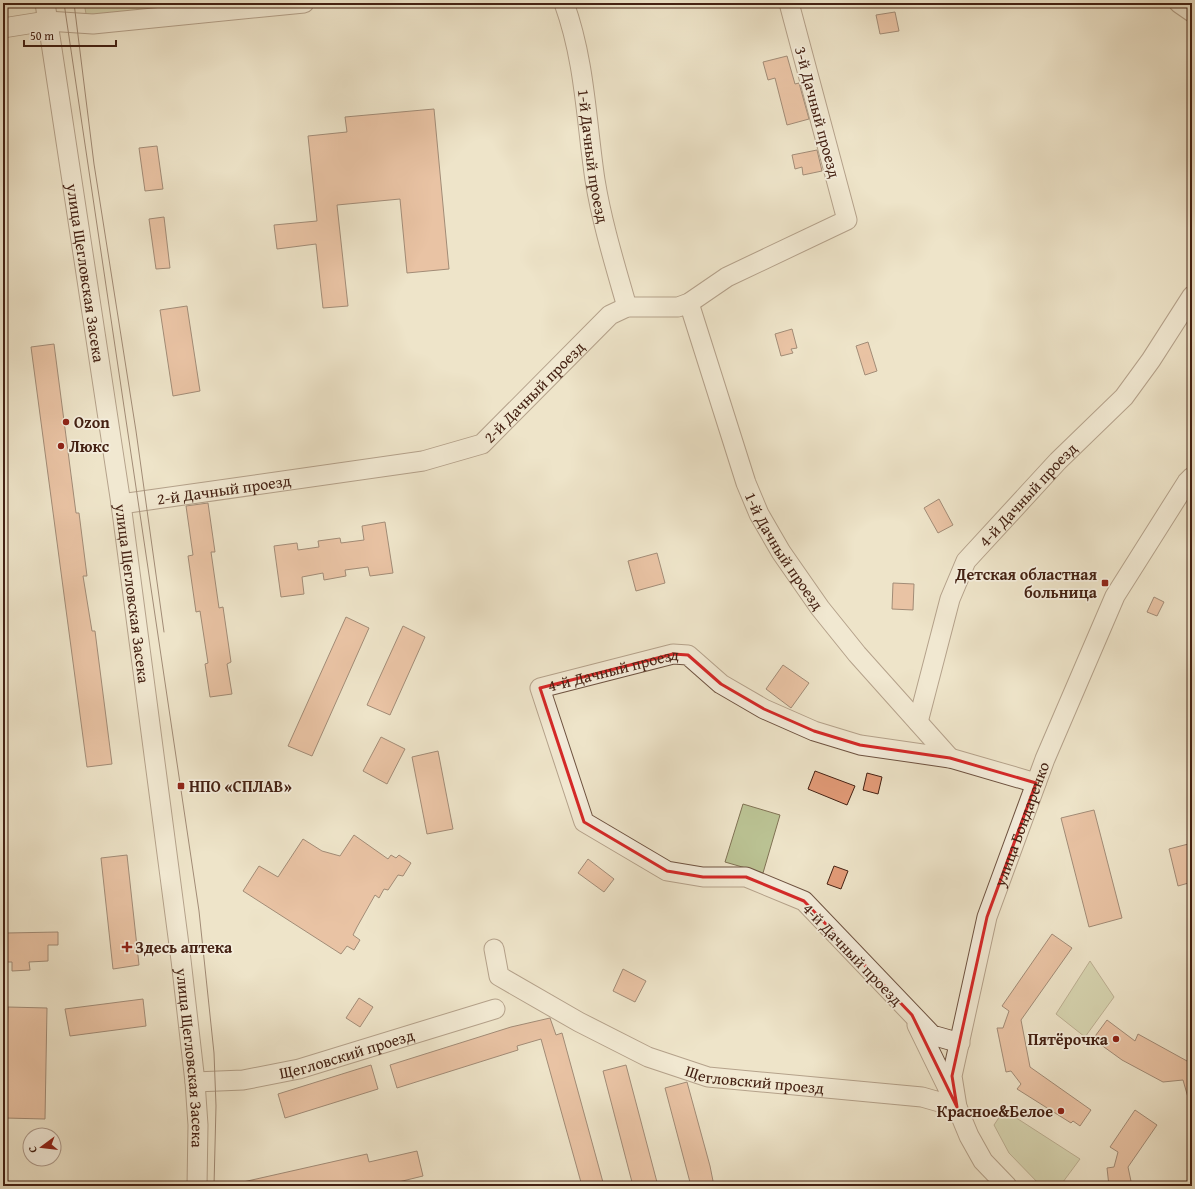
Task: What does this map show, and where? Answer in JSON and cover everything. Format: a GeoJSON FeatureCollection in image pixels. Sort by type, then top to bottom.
{"type":"FeatureCollection","features":[{"type":"Feature","properties":{"kind":"street"},"geometry":{"type":"LineString","coordinates":[[3,28],[46,12],[93,24],[304,3]]}},
{"type":"Feature","properties":{"kind":"street","name":"1-й Дачный проезд"},"geometry":{"type":"LineString","coordinates":[[564,3],[581,64],[595,180],[604,221],[627,307]]}},
{"type":"Feature","properties":{"kind":"street","name":"3-й Дачный проезд"},"geometry":{"type":"LineString","coordinates":[[789,3],[847,220]]}},
{"type":"Feature","properties":{"kind":"street","name":"улица Щегловская Засека"},"geometry":{"type":"LineString","coordinates":[[46,12],[121,504],[181,960],[195,1082],[198,1125],[197,1186]]}},
{"type":"Feature","properties":{"kind":"street","name":"2-й Дачный проезд"},"geometry":{"type":"LineString","coordinates":[[121,504],[423,461],[482,444],[610,315],[627,307],[678,307],[689,303],[727,276],[847,220]]}},
{"type":"Feature","properties":{"kind":"street","name":"4-й Дачный проезд"},"geometry":{"type":"LineString","coordinates":[[918,722],[950,599],[966,561],[1058,461],[1124,397],[1151,360],[1192,296]]}},
{"type":"Feature","properties":{"kind":"street","name":"1-й Дачный проезд"},"geometry":{"type":"LineString","coordinates":[[689,303],[746,484],[759,514],[781,552],[820,608],[857,654],[950,758]]}},
{"type":"Feature","properties":{"kind":"street","name":"улица Бондаренко"},"geometry":{"type":"LineString","coordinates":[[1007,1186],[984,1161],[969,1136],[957,1107],[952,1076],[987,917],[1036,783],[1115,596],[1187,482],[1192,477]]}},
{"type":"Feature","properties":{"kind":"street","name":"4-й Дачный проезд"},"geometry":{"type":"LineString","coordinates":[[960,1043],[932,1035],[804,901],[746,877],[703,877],[667,871],[584,822],[540,688],[673,654],[688,655],[720,684],[764,709],[814,731],[860,745],[950,758],[1036,783]]}},
{"type":"Feature","properties":{"kind":"street","name":"Щегловский проезд"},"geometry":{"type":"LineString","coordinates":[[494,950],[499,976],[579,1022],[655,1060],[708,1077],[922,1096],[957,1107]]}},
{"type":"Feature","properties":{"kind":"street","name":"Щегловский проезд"},"geometry":{"type":"LineString","coordinates":[[195,1082],[243,1080],[299,1069],[495,1009]]}},
{"type":"Feature","properties":{"kind":"street"},"geometry":{"type":"LineString","coordinates":[[912,1015],[957,1107]]}},
{"type":"Feature","properties":{"kind":"highlighted area"},"geometry":{"type":"Polygon","coordinates":[[[673,654],[688,655],[721,684],[764,709],[814,731],[860,745],[950,758],[1036,783],[987,917],[952,1076],[957,1107],[912,1015],[804,901],[746,877],[703,877],[667,871],[584,822],[540,688],[673,654]]]}},
{"type":"Feature","properties":{"kind":"green space"},"geometry":{"type":"Polygon","coordinates":[[[84,3],[234,3],[87,19],[84,3]]]}},
{"type":"Feature","properties":{"kind":"green space"},"geometry":{"type":"Polygon","coordinates":[[[743,804],[780,815],[763,873],[725,862],[743,804]]]}},
{"type":"Feature","properties":{"kind":"green space"},"geometry":{"type":"Polygon","coordinates":[[[1090,961],[1114,997],[1085,1037],[1056,1014],[1090,961]]]}},
{"type":"Feature","properties":{"kind":"green space"},"geometry":{"type":"Polygon","coordinates":[[[1004,1110],[1080,1159],[1060,1186],[1041,1186],[1009,1153],[994,1125],[1004,1110]]]}},
{"type":"Feature","properties":{"kind":"building"},"geometry":{"type":"Polygon","coordinates":[[[895,12],[899,31],[880,34],[876,15],[895,12]]]}},
{"type":"Feature","properties":{"kind":"building"},"geometry":{"type":"Polygon","coordinates":[[[787,56],[795,84],[799,83],[809,119],[787,125],[775,78],[768,80],[763,62],[787,56]]]}},
{"type":"Feature","properties":{"kind":"building"},"geometry":{"type":"Polygon","coordinates":[[[434,109],[449,269],[407,273],[400,199],[337,205],[348,306],[323,308],[316,244],[277,249],[274,225],[317,221],[308,136],[347,132],[345,117],[434,109]]]}},
{"type":"Feature","properties":{"kind":"building"},"geometry":{"type":"Polygon","coordinates":[[[157,146],[163,189],[145,191],[139,148],[157,146]]]}},
{"type":"Feature","properties":{"kind":"building"},"geometry":{"type":"Polygon","coordinates":[[[817,150],[822,171],[803,175],[802,167],[795,169],[792,155],[817,150]]]}},
{"type":"Feature","properties":{"kind":"building"},"geometry":{"type":"Polygon","coordinates":[[[164,217],[170,268],[156,269],[149,219],[164,217]]]}},
{"type":"Feature","properties":{"kind":"building"},"geometry":{"type":"Polygon","coordinates":[[[187,306],[200,391],[173,396],[160,310],[187,306]]]}},
{"type":"Feature","properties":{"kind":"building"},"geometry":{"type":"Polygon","coordinates":[[[792,329],[797,348],[791,349],[793,353],[781,356],[775,334],[792,329]]]}},
{"type":"Feature","properties":{"kind":"building"},"geometry":{"type":"Polygon","coordinates":[[[868,342],[877,371],[865,375],[856,346],[868,342]]]}},
{"type":"Feature","properties":{"kind":"building"},"geometry":{"type":"Polygon","coordinates":[[[54,344],[76,513],[79,513],[87,576],[83,576],[92,631],[95,631],[112,764],[87,767],[31,347],[54,344]]]}},
{"type":"Feature","properties":{"kind":"building"},"geometry":{"type":"Polygon","coordinates":[[[939,499],[953,525],[938,533],[924,508],[939,499]]]}},
{"type":"Feature","properties":{"kind":"building"},"geometry":{"type":"Polygon","coordinates":[[[208,503],[215,552],[211,552],[219,608],[223,607],[231,662],[227,664],[232,694],[210,697],[205,664],[208,663],[200,611],[196,612],[188,556],[193,555],[186,506],[208,503]]]}},
{"type":"Feature","properties":{"kind":"building"},"geometry":{"type":"Polygon","coordinates":[[[385,522],[393,573],[370,576],[368,567],[345,570],[346,576],[324,580],[323,573],[302,577],[304,594],[281,597],[274,546],[297,543],[298,550],[319,547],[318,541],[340,538],[341,543],[364,540],[362,526],[385,522]]]}},
{"type":"Feature","properties":{"kind":"building"},"geometry":{"type":"Polygon","coordinates":[[[657,553],[665,583],[636,591],[628,561],[657,553]]]}},
{"type":"Feature","properties":{"kind":"building"},"geometry":{"type":"Polygon","coordinates":[[[893,583],[914,584],[913,610],[892,609],[893,583]]]}},
{"type":"Feature","properties":{"kind":"building"},"geometry":{"type":"Polygon","coordinates":[[[1154,597],[1164,602],[1157,616],[1147,612],[1154,597]]]}},
{"type":"Feature","properties":{"kind":"building"},"geometry":{"type":"Polygon","coordinates":[[[346,617],[369,628],[312,756],[288,746],[346,617]]]}},
{"type":"Feature","properties":{"kind":"building"},"geometry":{"type":"Polygon","coordinates":[[[403,626],[425,637],[390,715],[367,705],[403,626]]]}},
{"type":"Feature","properties":{"kind":"building"},"geometry":{"type":"Polygon","coordinates":[[[783,665],[809,683],[791,708],[766,689],[783,665]]]}},
{"type":"Feature","properties":{"kind":"building"},"geometry":{"type":"Polygon","coordinates":[[[381,737],[405,749],[387,784],[363,771],[381,737]]]}},
{"type":"Feature","properties":{"kind":"building"},"geometry":{"type":"Polygon","coordinates":[[[438,751],[453,829],[427,834],[412,757],[438,751]]]}},
{"type":"Feature","properties":{"kind":"building"},"geometry":{"type":"Polygon","coordinates":[[[815,771],[855,786],[847,805],[808,789],[815,771]]]}},
{"type":"Feature","properties":{"kind":"building"},"geometry":{"type":"Polygon","coordinates":[[[867,773],[882,777],[878,794],[863,790],[867,773]]]}},
{"type":"Feature","properties":{"kind":"building"},"geometry":{"type":"Polygon","coordinates":[[[1094,810],[1122,918],[1089,927],[1061,818],[1094,810]]]}},
{"type":"Feature","properties":{"kind":"building"},"geometry":{"type":"Polygon","coordinates":[[[354,835],[388,859],[391,855],[396,858],[399,855],[411,863],[403,876],[398,875],[388,890],[384,889],[379,898],[375,895],[353,935],[360,940],[354,950],[347,946],[341,954],[243,891],[259,866],[278,877],[303,839],[322,851],[340,856],[354,835]]]}},
{"type":"Feature","properties":{"kind":"building"},"geometry":{"type":"Polygon","coordinates":[[[1192,843],[1192,882],[1178,886],[1169,849],[1192,843]]]}},
{"type":"Feature","properties":{"kind":"building"},"geometry":{"type":"Polygon","coordinates":[[[127,855],[139,965],[113,969],[101,858],[127,855]]]}},
{"type":"Feature","properties":{"kind":"building"},"geometry":{"type":"Polygon","coordinates":[[[588,859],[614,879],[604,892],[578,873],[588,859]]]}},
{"type":"Feature","properties":{"kind":"building"},"geometry":{"type":"Polygon","coordinates":[[[834,866],[848,871],[841,889],[827,884],[834,866]]]}},
{"type":"Feature","properties":{"kind":"building"},"geometry":{"type":"Polygon","coordinates":[[[58,932],[58,945],[48,945],[48,961],[29,962],[30,970],[12,971],[12,962],[7,962],[7,933],[58,932]]]}},
{"type":"Feature","properties":{"kind":"building"},"geometry":{"type":"Polygon","coordinates":[[[1052,934],[1072,948],[1021,1020],[1030,1067],[1091,1110],[1080,1126],[1073,1121],[1071,1123],[1017,1089],[1021,1084],[1011,1071],[1006,1072],[997,1028],[1003,1028],[1009,1011],[1002,1006],[1052,934]]]}},
{"type":"Feature","properties":{"kind":"building"},"geometry":{"type":"Polygon","coordinates":[[[623,969],[646,981],[635,1002],[613,991],[623,969]]]}},
{"type":"Feature","properties":{"kind":"building"},"geometry":{"type":"Polygon","coordinates":[[[359,998],[373,1007],[360,1027],[346,1018],[359,998]]]}},
{"type":"Feature","properties":{"kind":"building"},"geometry":{"type":"Polygon","coordinates":[[[143,999],[146,1026],[70,1036],[65,1009],[143,999]]]}},
{"type":"Feature","properties":{"kind":"building"},"geometry":{"type":"Polygon","coordinates":[[[8,1007],[47,1008],[45,1119],[5,1118],[8,1007]]]}},
{"type":"Feature","properties":{"kind":"building"},"geometry":{"type":"Polygon","coordinates":[[[550,1018],[556,1035],[562,1033],[604,1186],[582,1186],[541,1039],[517,1046],[518,1050],[397,1088],[390,1065],[511,1027],[550,1018]]]}},
{"type":"Feature","properties":{"kind":"building"},"geometry":{"type":"Polygon","coordinates":[[[1107,1020],[1135,1041],[1138,1034],[1187,1061],[1192,1060],[1192,1101],[1189,1101],[1183,1080],[1163,1082],[1122,1060],[1093,1039],[1107,1020]]]}},
{"type":"Feature","properties":{"kind":"building"},"geometry":{"type":"Polygon","coordinates":[[[371,1065],[378,1089],[285,1118],[278,1094],[371,1065]]]}},
{"type":"Feature","properties":{"kind":"building"},"geometry":{"type":"Polygon","coordinates":[[[626,1065],[658,1186],[633,1186],[603,1071],[626,1065]]]}},
{"type":"Feature","properties":{"kind":"building"},"geometry":{"type":"Polygon","coordinates":[[[687,1082],[714,1186],[691,1186],[665,1088],[687,1082]]]}},
{"type":"Feature","properties":{"kind":"building"},"geometry":{"type":"Polygon","coordinates":[[[1135,1110],[1157,1125],[1128,1167],[1132,1186],[1109,1186],[1107,1168],[1114,1167],[1118,1152],[1110,1147],[1135,1110]]]}},
{"type":"Feature","properties":{"kind":"building"},"geometry":{"type":"Polygon","coordinates":[[[417,1151],[423,1176],[382,1186],[244,1186],[243,1182],[367,1154],[369,1162],[417,1151]]]}},
{"type":"Feature","properties":{"kind":"tram line"},"geometry":{"type":"LineString","coordinates":[[64,3],[199,911],[214,1053],[216,1106],[214,1186]]}},
{"type":"Feature","properties":{"kind":"tram line"},"geometry":{"type":"LineString","coordinates":[[74,3],[94,164],[136,431],[164,632]]}},
{"type":"Feature","properties":{"kind":"place","name":"Ozon"},"geometry":{"type":"Point","coordinates":[66,422]}},
{"type":"Feature","properties":{"kind":"place","name":"Люкс"},"geometry":{"type":"Point","coordinates":[61,446]}},
{"type":"Feature","properties":{"kind":"place","name":"Детская областная больница"},"geometry":{"type":"Point","coordinates":[1105,583]}},
{"type":"Feature","properties":{"kind":"place","name":"НПО «СПЛАВ»"},"geometry":{"type":"Point","coordinates":[181,786]}},
{"type":"Feature","properties":{"kind":"place","name":"Здесь аптека"},"geometry":{"type":"Point","coordinates":[127,947]}},
{"type":"Feature","properties":{"kind":"place","name":"Пятёрочка"},"geometry":{"type":"Point","coordinates":[1116,1039]}},
{"type":"Feature","properties":{"kind":"place","name":"Красное&Белое"},"geometry":{"type":"Point","coordinates":[1061,1111]}}]}
